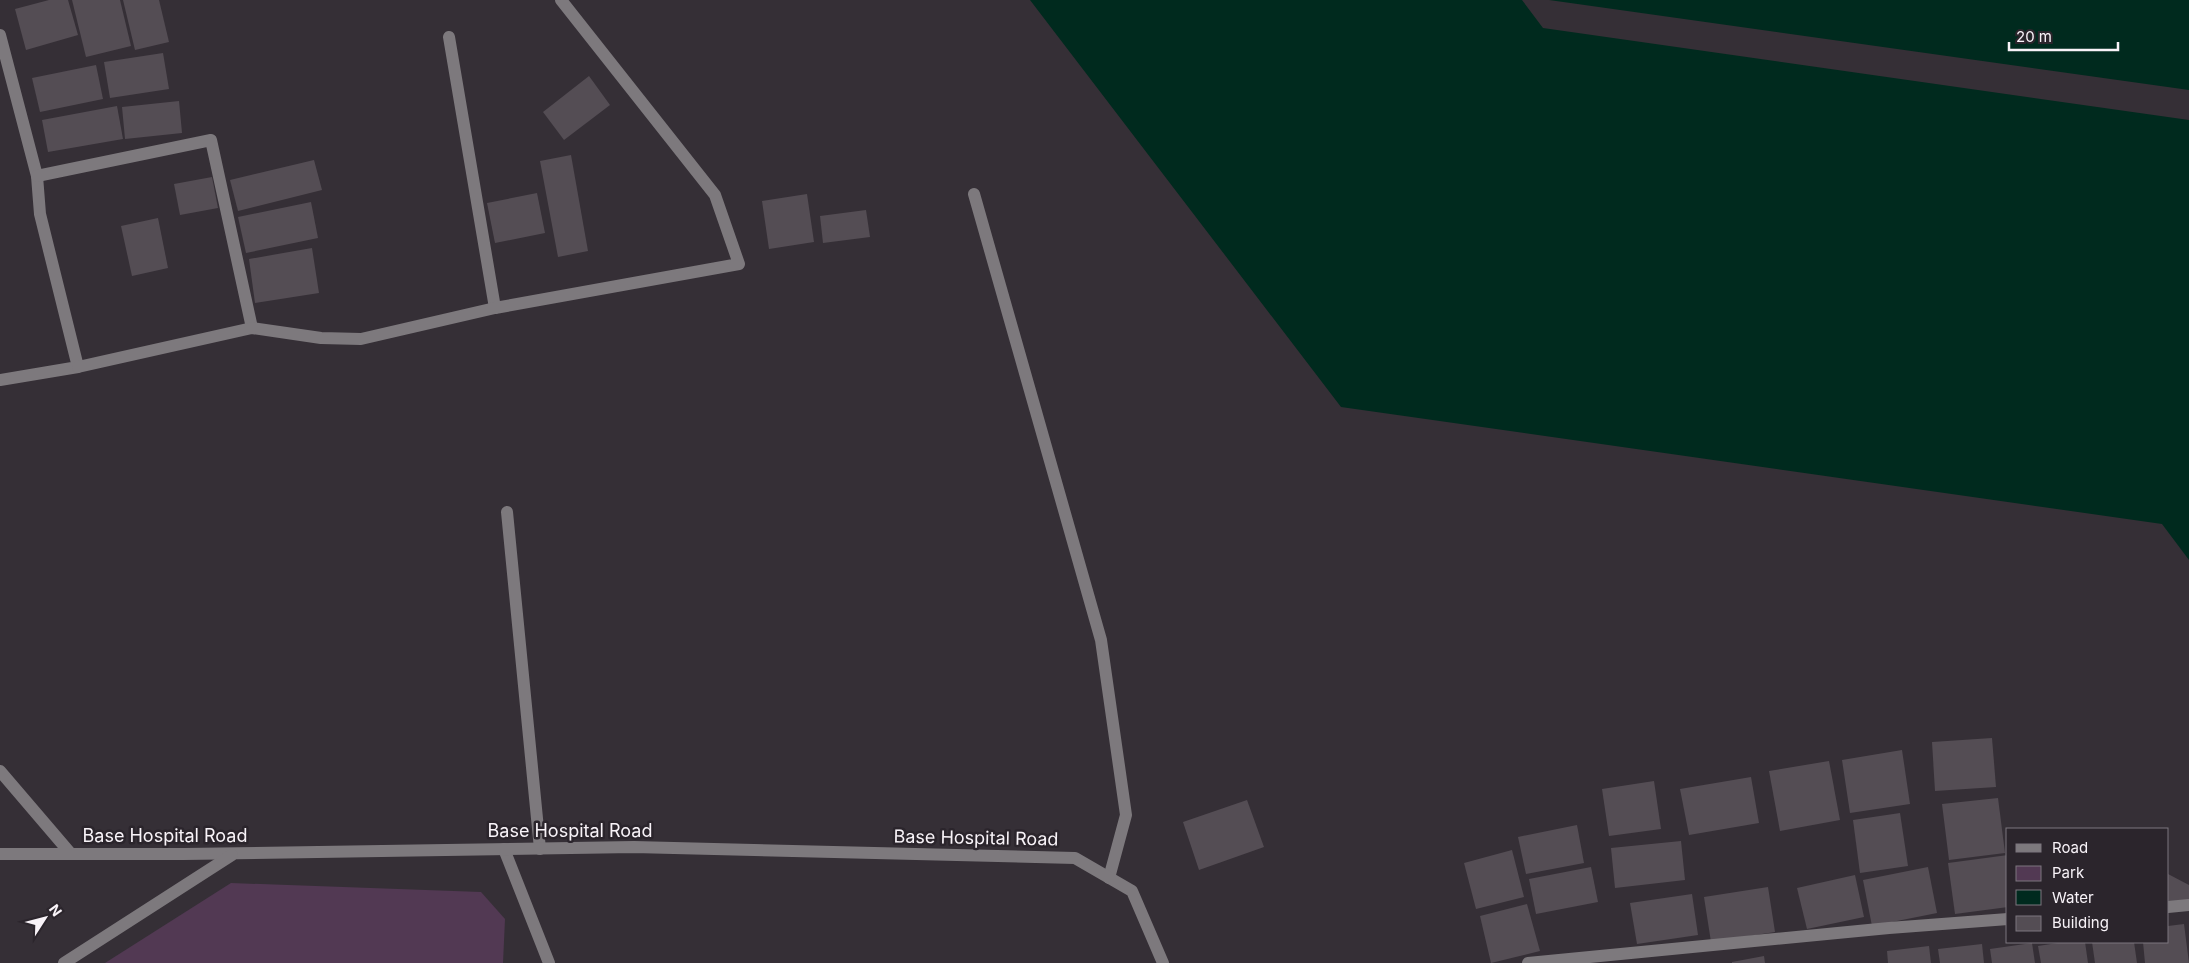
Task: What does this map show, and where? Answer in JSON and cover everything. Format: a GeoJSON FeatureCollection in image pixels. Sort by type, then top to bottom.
{"type":"FeatureCollection","features":[{"type":"Feature","properties":{"kind":"street"},"geometry":{"type":"LineString","coordinates":[[0,380],[78,367],[252,328],[321,338],[361,339],[496,308],[740,264],[715,195],[561,0]]}},
{"type":"Feature","properties":{"kind":"street"},"geometry":{"type":"LineString","coordinates":[[0,35],[37,176],[40,214],[78,367]]}},
{"type":"Feature","properties":{"kind":"street"},"geometry":{"type":"LineString","coordinates":[[449,37],[496,308]]}},
{"type":"Feature","properties":{"kind":"street"},"geometry":{"type":"LineString","coordinates":[[37,176],[211,140],[252,328]]}},
{"type":"Feature","properties":{"kind":"street"},"geometry":{"type":"LineString","coordinates":[[974,194],[1101,640],[1126,815],[1109,878]]}},
{"type":"Feature","properties":{"kind":"street"},"geometry":{"type":"LineString","coordinates":[[507,512],[540,849]]}},
{"type":"Feature","properties":{"kind":"street"},"geometry":{"type":"LineString","coordinates":[[0,770],[71,854]]}},
{"type":"Feature","properties":{"kind":"street","name":"Base Hospital Road"},"geometry":{"type":"LineString","coordinates":[[0,854],[234,853],[634,847],[1075,858],[1132,891],[1163,963]]}},
{"type":"Feature","properties":{"kind":"street"},"geometry":{"type":"LineString","coordinates":[[504,849],[549,963]]}},
{"type":"Feature","properties":{"kind":"street"},"geometry":{"type":"LineString","coordinates":[[64,963],[234,853]]}},
{"type":"Feature","properties":{"kind":"street"},"geometry":{"type":"LineString","coordinates":[[2169,907],[2189,905]]}},
{"type":"Feature","properties":{"kind":"street"},"geometry":{"type":"LineString","coordinates":[[1528,963],[1889,928],[2006,920]]}},
{"type":"Feature","properties":{"kind":"green space"},"geometry":{"type":"Polygon","coordinates":[[[231,883],[481,892],[505,919],[503,963],[105,963],[231,883]]]}},
{"type":"Feature","properties":{"kind":"water"},"geometry":{"type":"Polygon","coordinates":[[[1030,0],[1522,0],[1543,28],[2189,120],[2189,560],[2162,524],[1341,407],[1030,0]]]}},
{"type":"Feature","properties":{"kind":"water"},"geometry":{"type":"Polygon","coordinates":[[[1549,0],[2189,0],[2189,90],[1549,0]]]}},
{"type":"Feature","properties":{"kind":"building"},"geometry":{"type":"Polygon","coordinates":[[[49,0],[68,0],[78,35],[26,50],[15,9],[49,0]]]}},
{"type":"Feature","properties":{"kind":"building"},"geometry":{"type":"Polygon","coordinates":[[[72,0],[120,0],[131,46],[86,57],[72,0]]]}},
{"type":"Feature","properties":{"kind":"building"},"geometry":{"type":"Polygon","coordinates":[[[123,0],[159,0],[169,42],[135,50],[123,0]]]}},
{"type":"Feature","properties":{"kind":"building"},"geometry":{"type":"Polygon","coordinates":[[[163,53],[169,89],[110,98],[104,62],[163,53]]]}},
{"type":"Feature","properties":{"kind":"building"},"geometry":{"type":"Polygon","coordinates":[[[96,65],[103,99],[40,112],[32,78],[96,65]]]}},
{"type":"Feature","properties":{"kind":"building"},"geometry":{"type":"Polygon","coordinates":[[[589,76],[610,105],[564,140],[543,112],[589,76]]]}},
{"type":"Feature","properties":{"kind":"building"},"geometry":{"type":"Polygon","coordinates":[[[179,101],[182,133],[125,139],[122,107],[179,101]]]}},
{"type":"Feature","properties":{"kind":"building"},"geometry":{"type":"Polygon","coordinates":[[[117,106],[123,139],[48,152],[42,120],[117,106]]]}},
{"type":"Feature","properties":{"kind":"building"},"geometry":{"type":"Polygon","coordinates":[[[571,155],[588,251],[558,257],[540,161],[571,155]]]}},
{"type":"Feature","properties":{"kind":"building"},"geometry":{"type":"Polygon","coordinates":[[[314,160],[322,190],[238,211],[230,180],[314,160]]]}},
{"type":"Feature","properties":{"kind":"building"},"geometry":{"type":"Polygon","coordinates":[[[212,177],[218,208],[180,215],[174,184],[212,177]]]}},
{"type":"Feature","properties":{"kind":"building"},"geometry":{"type":"Polygon","coordinates":[[[537,193],[545,233],[495,243],[487,203],[537,193]]]}},
{"type":"Feature","properties":{"kind":"building"},"geometry":{"type":"Polygon","coordinates":[[[807,194],[814,242],[769,249],[762,201],[807,194]]]}},
{"type":"Feature","properties":{"kind":"building"},"geometry":{"type":"Polygon","coordinates":[[[311,202],[318,238],[246,253],[238,217],[311,202]]]}},
{"type":"Feature","properties":{"kind":"building"},"geometry":{"type":"Polygon","coordinates":[[[866,210],[870,237],[823,243],[820,216],[866,210]]]}},
{"type":"Feature","properties":{"kind":"building"},"geometry":{"type":"Polygon","coordinates":[[[158,218],[168,268],[132,276],[121,226],[158,218]]]}},
{"type":"Feature","properties":{"kind":"building"},"geometry":{"type":"Polygon","coordinates":[[[312,248],[319,293],[255,303],[249,259],[312,248]]]}},
{"type":"Feature","properties":{"kind":"building"},"geometry":{"type":"Polygon","coordinates":[[[1992,738],[1996,787],[1935,791],[1932,742],[1992,738]]]}},
{"type":"Feature","properties":{"kind":"building"},"geometry":{"type":"Polygon","coordinates":[[[1902,750],[1910,804],[1850,813],[1842,760],[1902,750]]]}},
{"type":"Feature","properties":{"kind":"building"},"geometry":{"type":"Polygon","coordinates":[[[1829,761],[1840,820],[1780,831],[1769,771],[1829,761]]]}},
{"type":"Feature","properties":{"kind":"building"},"geometry":{"type":"Polygon","coordinates":[[[1751,777],[1759,823],[1689,835],[1680,789],[1751,777]]]}},
{"type":"Feature","properties":{"kind":"building"},"geometry":{"type":"Polygon","coordinates":[[[1654,781],[1661,829],[1609,836],[1602,789],[1654,781]]]}},
{"type":"Feature","properties":{"kind":"building"},"geometry":{"type":"Polygon","coordinates":[[[1998,798],[2005,853],[1949,860],[1942,804],[1998,798]]]}},
{"type":"Feature","properties":{"kind":"building"},"geometry":{"type":"Polygon","coordinates":[[[1247,800],[1264,847],[1199,870],[1183,822],[1247,800]]]}},
{"type":"Feature","properties":{"kind":"building"},"geometry":{"type":"Polygon","coordinates":[[[1900,813],[1908,866],[1860,873],[1853,820],[1900,813]]]}},
{"type":"Feature","properties":{"kind":"building"},"geometry":{"type":"Polygon","coordinates":[[[1577,825],[1584,863],[1526,874],[1518,837],[1577,825]]]}},
{"type":"Feature","properties":{"kind":"building"},"geometry":{"type":"Polygon","coordinates":[[[1681,841],[1685,880],[1615,888],[1611,848],[1681,841]]]}},
{"type":"Feature","properties":{"kind":"building"},"geometry":{"type":"Polygon","coordinates":[[[1512,850],[1524,897],[1476,909],[1464,863],[1512,850]]]}},
{"type":"Feature","properties":{"kind":"building"},"geometry":{"type":"Polygon","coordinates":[[[2006,855],[2006,907],[1955,914],[1948,863],[2006,855]]]}},
{"type":"Feature","properties":{"kind":"building"},"geometry":{"type":"Polygon","coordinates":[[[1591,867],[1598,902],[1536,914],[1529,879],[1591,867]]]}},
{"type":"Feature","properties":{"kind":"building"},"geometry":{"type":"Polygon","coordinates":[[[1928,867],[1937,913],[1872,926],[1863,880],[1928,867]]]}},
{"type":"Feature","properties":{"kind":"building"},"geometry":{"type":"Polygon","coordinates":[[[1855,875],[1864,917],[1807,929],[1797,888],[1855,875]]]}},
{"type":"Feature","properties":{"kind":"building"},"geometry":{"type":"Polygon","coordinates":[[[2169,875],[2189,885],[2189,901],[2169,902],[2169,875]]]}},
{"type":"Feature","properties":{"kind":"building"},"geometry":{"type":"Polygon","coordinates":[[[1768,887],[1775,932],[1711,942],[1704,897],[1768,887]]]}},
{"type":"Feature","properties":{"kind":"building"},"geometry":{"type":"Polygon","coordinates":[[[1692,894],[1698,935],[1637,944],[1630,903],[1692,894]]]}},
{"type":"Feature","properties":{"kind":"building"},"geometry":{"type":"Polygon","coordinates":[[[1527,904],[1540,951],[1491,963],[1480,916],[1527,904]]]}},
{"type":"Feature","properties":{"kind":"building"},"geometry":{"type":"Polygon","coordinates":[[[2184,924],[2189,963],[2145,963],[2143,943],[2169,943],[2169,926],[2184,924]]]}},
{"type":"Feature","properties":{"kind":"building"},"geometry":{"type":"Polygon","coordinates":[[[2032,943],[2035,963],[1992,963],[1990,949],[2032,943]]]}},
{"type":"Feature","properties":{"kind":"building"},"geometry":{"type":"Polygon","coordinates":[[[2058,943],[2085,943],[2088,963],[2041,963],[2038,946],[2058,943]]]}},
{"type":"Feature","properties":{"kind":"building"},"geometry":{"type":"Polygon","coordinates":[[[2092,943],[2134,943],[2137,963],[2095,963],[2092,943]]]}},
{"type":"Feature","properties":{"kind":"building"},"geometry":{"type":"Polygon","coordinates":[[[1982,944],[1984,963],[1940,963],[1938,949],[1982,944]]]}},
{"type":"Feature","properties":{"kind":"building"},"geometry":{"type":"Polygon","coordinates":[[[1929,946],[1931,963],[1888,963],[1887,951],[1929,946]]]}},
{"type":"Feature","properties":{"kind":"building"},"geometry":{"type":"Polygon","coordinates":[[[1764,956],[1765,963],[1732,963],[1732,962],[1764,956]]]}}]}
